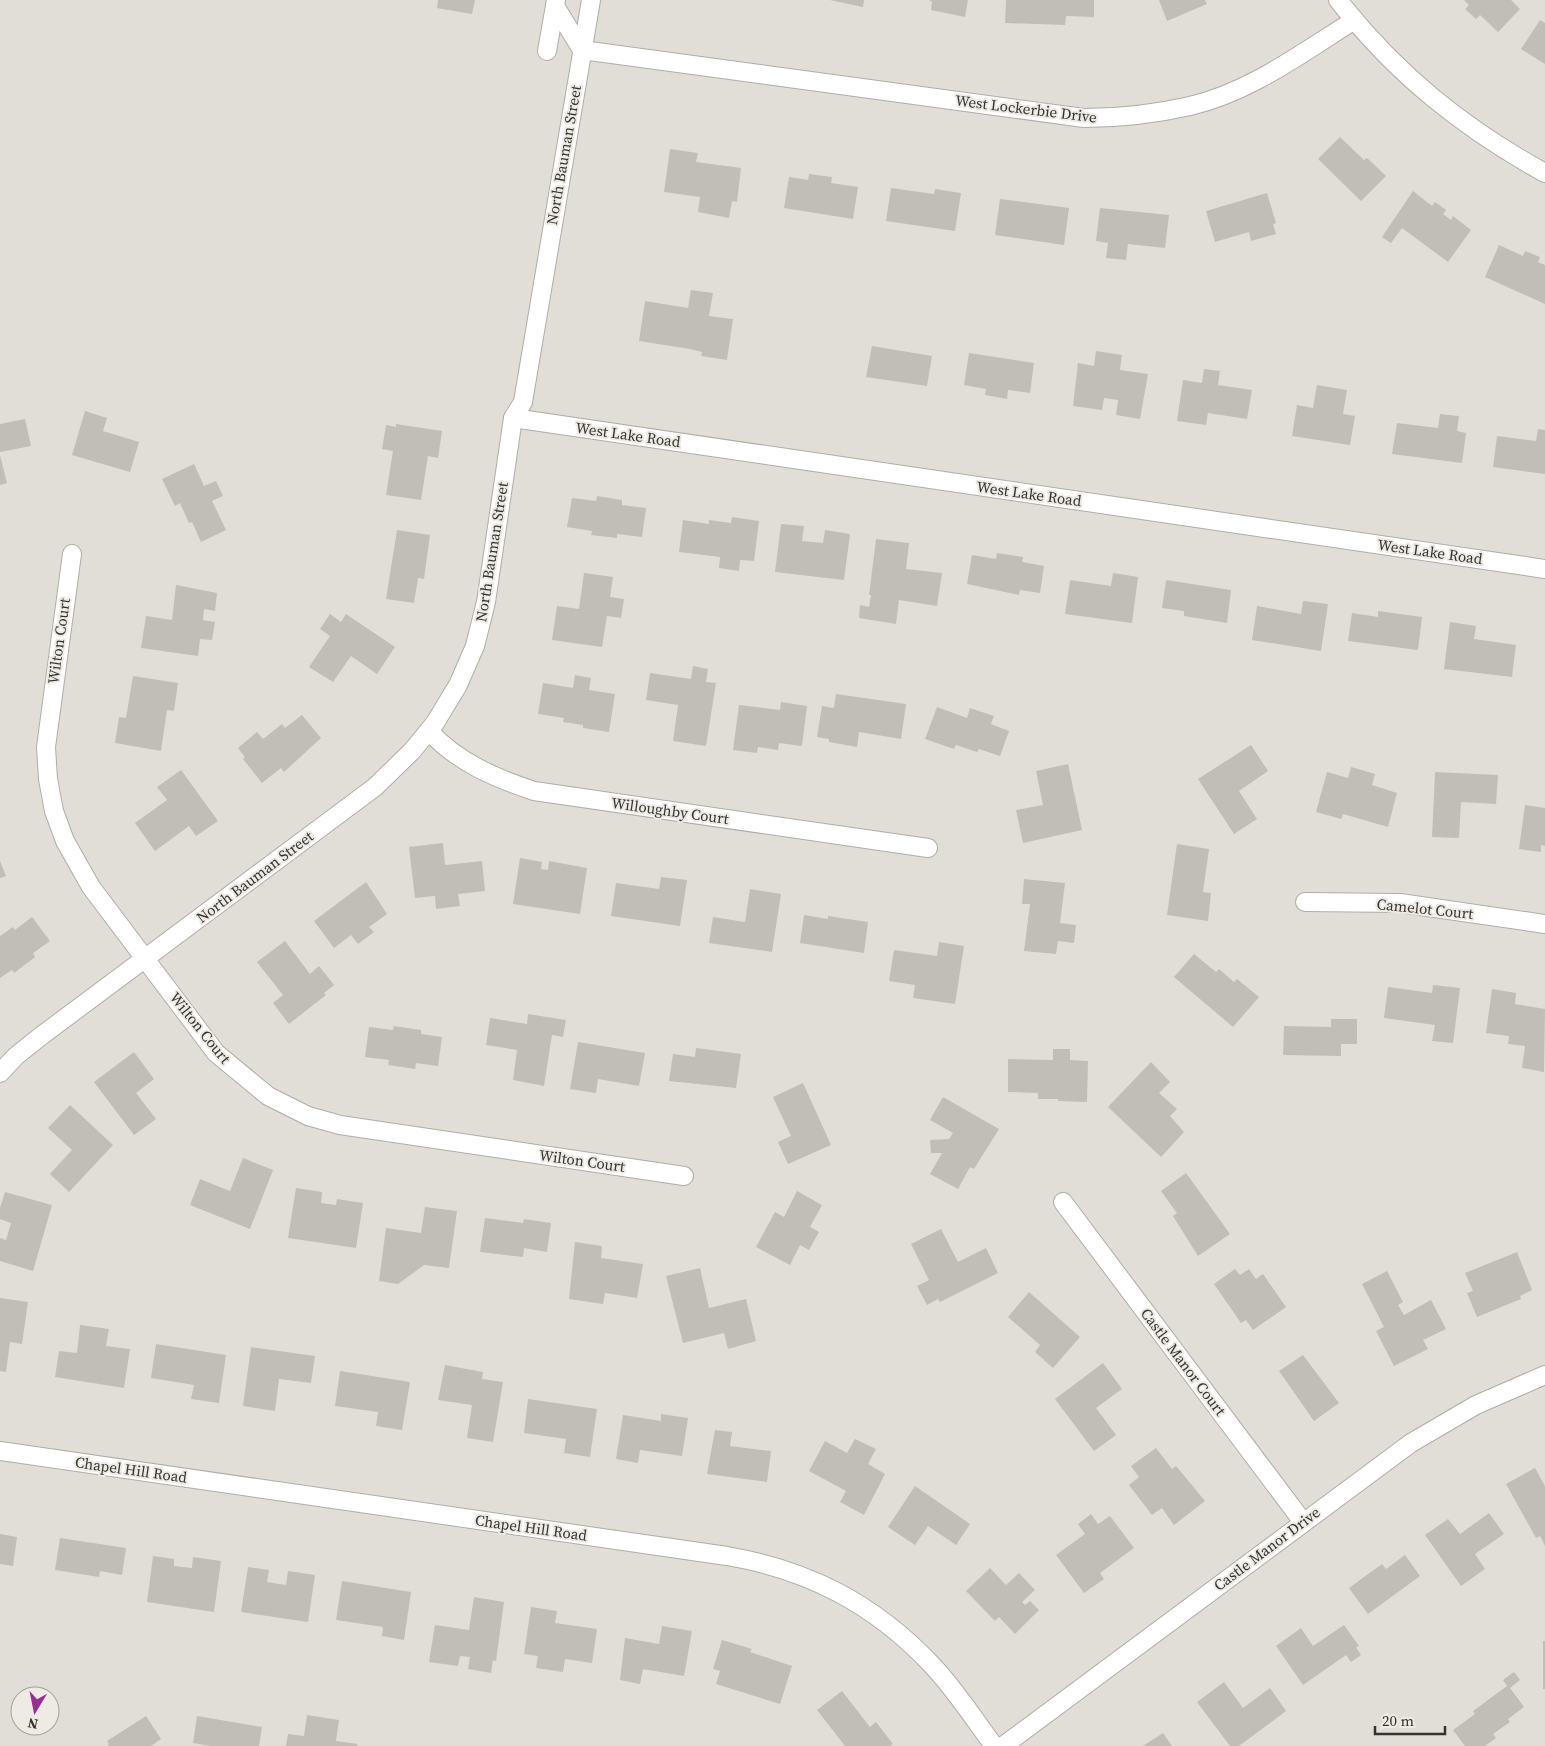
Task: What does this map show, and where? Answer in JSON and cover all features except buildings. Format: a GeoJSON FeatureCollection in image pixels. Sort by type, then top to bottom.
{"type":"FeatureCollection","features":[{"type":"Feature","properties":{"kind":"street","name":"North Bauman Street"},"geometry":{"type":"LineString","coordinates":[[0,1073],[16,1056],[41,1036],[375,787],[412,751],[447,705],[467,666],[484,614],[513,418],[523,402],[591,0]]}},
{"type":"Feature","properties":{"kind":"street"},"geometry":{"type":"LineString","coordinates":[[1338,0],[1353,21],[1422,90],[1458,119],[1501,149],[1545,173]]}},
{"type":"Feature","properties":{"kind":"street"},"geometry":{"type":"LineString","coordinates":[[555,3],[582,50]]}},
{"type":"Feature","properties":{"kind":"street"},"geometry":{"type":"LineString","coordinates":[[547,51],[555,3]]}},
{"type":"Feature","properties":{"kind":"street","name":"West Lockerbie Drive"},"geometry":{"type":"LineString","coordinates":[[582,50],[1063,116],[1106,118],[1169,111],[1221,96],[1278,67],[1353,21]]}},
{"type":"Feature","properties":{"kind":"street","name":"West Lake Road"},"geometry":{"type":"LineString","coordinates":[[513,418],[1545,569]]}},
{"type":"Feature","properties":{"kind":"street","name":"Wilton Court"},"geometry":{"type":"LineString","coordinates":[[72,554],[46,737],[48,779],[54,810],[69,850],[85,878],[216,1053],[268,1096],[308,1116],[362,1129],[684,1176]]}},
{"type":"Feature","properties":{"kind":"street","name":"Willoughby Court"},"geometry":{"type":"LineString","coordinates":[[429,731],[448,749],[472,766],[502,780],[534,791],[928,848]]}},
{"type":"Feature","properties":{"kind":"street","name":"Camelot Court"},"geometry":{"type":"LineString","coordinates":[[1304,902],[1400,903],[1545,924]]}},
{"type":"Feature","properties":{"kind":"street","name":"Castle Manor Court"},"geometry":{"type":"LineString","coordinates":[[1063,1202],[1303,1522]]}},
{"type":"Feature","properties":{"kind":"street","name":"Castle Manor Drive"},"geometry":{"type":"LineString","coordinates":[[1003,1746],[1416,1439],[1476,1406],[1545,1375]]}},
{"type":"Feature","properties":{"kind":"street","name":"Chapel Hill Road"},"geometry":{"type":"LineString","coordinates":[[0,1451],[717,1554],[780,1567],[829,1587],[857,1603],[892,1628],[931,1664],[994,1746]]}}]}
